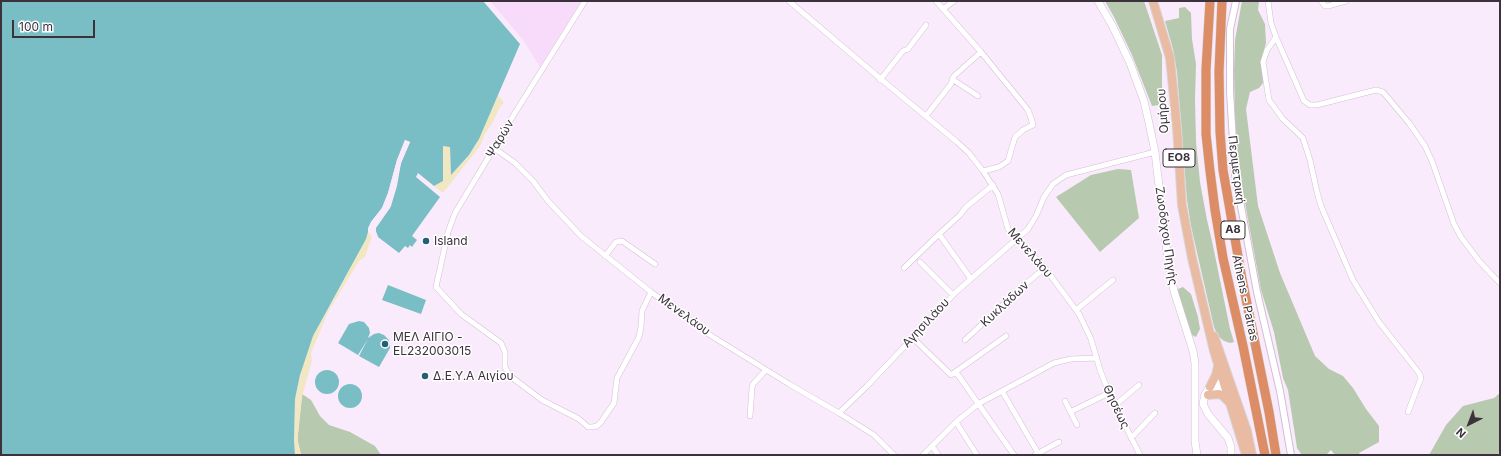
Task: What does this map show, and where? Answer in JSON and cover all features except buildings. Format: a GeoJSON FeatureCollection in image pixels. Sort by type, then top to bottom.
{"type":"FeatureCollection","features":[{"type":"Feature","properties":{"kind":"highway","name":"Athens - Patras"},"geometry":{"type":"LineString","coordinates":[[1210,1],[1206,70],[1206,134],[1212,186],[1223,258],[1243,346],[1265,455]]}},
{"type":"Feature","properties":{"kind":"highway","name":"Athens - Patras"},"geometry":{"type":"LineString","coordinates":[[1222,1],[1219,72],[1220,132],[1223,170],[1242,279],[1269,412],[1276,455]]}},
{"type":"Feature","properties":{"kind":"main road","name":"Ζωοδόχου Πηγής"},"geometry":{"type":"LineString","coordinates":[[1098,1],[1112,25],[1144,101],[1155,152],[1163,225],[1174,291],[1193,351],[1195,363],[1195,441],[1197,455]]}},
{"type":"Feature","properties":{"kind":"main road","name":"Ομήρου"},"geometry":{"type":"LineString","coordinates":[[1153,1],[1170,58],[1176,114],[1182,205],[1198,285],[1218,363],[1250,440],[1252,455]]}},
{"type":"Feature","properties":{"kind":"main road","name":"Ομήρου"},"geometry":{"type":"LineString","coordinates":[[1206,315],[1220,350],[1231,404],[1246,455]]}},
{"type":"Feature","properties":{"kind":"main road"},"geometry":{"type":"LineString","coordinates":[[1218,363],[1216,375],[1203,404],[1205,410],[1230,442],[1232,448],[1230,455]]}},
{"type":"Feature","properties":{"kind":"main road"},"geometry":{"type":"LineString","coordinates":[[1207,394],[1216,383],[1228,384]]}},
{"type":"Feature","properties":{"kind":"main road"},"geometry":{"type":"LineString","coordinates":[[1207,394],[1219,394],[1231,404]]}},
{"type":"Feature","properties":{"kind":"street","name":"Ψαρών"},"geometry":{"type":"LineString","coordinates":[[585,1],[498,140],[455,213],[448,232],[436,287],[461,314],[501,343],[505,352],[505,367],[510,376],[542,400],[579,419],[588,427],[597,426],[614,403],[617,378],[639,337],[642,311],[651,292]]}},
{"type":"Feature","properties":{"kind":"street","name":"Μενελάου"},"geometry":{"type":"LineString","coordinates":[[789,1],[880,80],[926,116],[969,153],[993,185],[1001,201],[1006,225],[1012,235],[1018,238],[1045,268],[1076,310],[1091,339],[1097,358]]}},
{"type":"Feature","properties":{"kind":"street"},"geometry":{"type":"LineString","coordinates":[[936,1],[981,52],[1028,110],[1033,125],[1023,130],[1015,137],[1008,161],[999,167],[983,171]]}},
{"type":"Feature","properties":{"kind":"street"},"geometry":{"type":"LineString","coordinates":[[943,8],[954,1]]}},
{"type":"Feature","properties":{"kind":"street","name":"Περιμετρική"},"geometry":{"type":"LineString","coordinates":[[1236,1],[1230,29],[1230,118],[1235,174],[1257,292],[1280,391],[1291,455]]}},
{"type":"Feature","properties":{"kind":"street"},"geometry":{"type":"LineString","coordinates":[[1268,1],[1271,23],[1276,37],[1304,101],[1310,105],[1317,105],[1376,90],[1382,92],[1410,123],[1425,146],[1432,161],[1454,224],[1461,237],[1474,255],[1500,283]]}},
{"type":"Feature","properties":{"kind":"street"},"geometry":{"type":"LineString","coordinates":[[1321,1],[1325,6],[1346,1]]}},
{"type":"Feature","properties":{"kind":"street"},"geometry":{"type":"LineString","coordinates":[[880,80],[903,51],[908,49],[926,25]]}},
{"type":"Feature","properties":{"kind":"street"},"geometry":{"type":"LineString","coordinates":[[1276,37],[1267,50],[1263,62],[1269,100],[1283,119],[1303,138],[1321,206],[1353,280],[1379,322],[1419,373],[1421,378],[1408,412]]}},
{"type":"Feature","properties":{"kind":"street"},"geometry":{"type":"LineString","coordinates":[[926,116],[952,83],[954,76],[981,52]]}},
{"type":"Feature","properties":{"kind":"street"},"geometry":{"type":"LineString","coordinates":[[952,79],[978,96]]}},
{"type":"Feature","properties":{"kind":"street","name":"Μενελάου"},"geometry":{"type":"LineString","coordinates":[[494,148],[515,163],[533,181],[548,201],[576,231],[651,292],[710,335],[874,435],[895,454]]}},
{"type":"Feature","properties":{"kind":"street","name":"Αγησιλάου"},"geometry":{"type":"LineString","coordinates":[[839,413],[953,295],[1018,238],[1031,224],[1044,197],[1056,181],[1066,175],[1155,152]]}},
{"type":"Feature","properties":{"kind":"street"},"geometry":{"type":"LineString","coordinates":[[904,268],[960,215],[966,207],[993,185]]}},
{"type":"Feature","properties":{"kind":"street"},"geometry":{"type":"LineString","coordinates":[[939,234],[971,279]]}},
{"type":"Feature","properties":{"kind":"street"},"geometry":{"type":"LineString","coordinates":[[605,256],[616,242],[622,241],[655,264]]}},
{"type":"Feature","properties":{"kind":"street"},"geometry":{"type":"LineString","coordinates":[[920,262],[953,295]]}},
{"type":"Feature","properties":{"kind":"street","name":"Κυκλάδων"},"geometry":{"type":"LineString","coordinates":[[966,340],[1018,290],[1045,268]]}},
{"type":"Feature","properties":{"kind":"street"},"geometry":{"type":"LineString","coordinates":[[1076,310],[1113,280]]}},
{"type":"Feature","properties":{"kind":"street"},"geometry":{"type":"LineString","coordinates":[[913,338],[950,375],[1006,336]]}},
{"type":"Feature","properties":{"kind":"street"},"geometry":{"type":"LineString","coordinates":[[923,455],[956,422],[978,404],[1057,361],[1097,358]]}},
{"type":"Feature","properties":{"kind":"street","name":"Θησέως"},"geometry":{"type":"LineString","coordinates":[[1097,358],[1114,406],[1140,455]]}},
{"type":"Feature","properties":{"kind":"street"},"geometry":{"type":"LineString","coordinates":[[750,416],[753,384],[766,370]]}},
{"type":"Feature","properties":{"kind":"street"},"geometry":{"type":"LineString","coordinates":[[956,372],[1014,455]]}},
{"type":"Feature","properties":{"kind":"street"},"geometry":{"type":"LineString","coordinates":[[1114,406],[1139,385]]}},
{"type":"Feature","properties":{"kind":"street"},"geometry":{"type":"LineString","coordinates":[[1002,391],[1037,454],[1059,442]]}},
{"type":"Feature","properties":{"kind":"street"},"geometry":{"type":"LineString","coordinates":[[1070,412],[1109,393]]}},
{"type":"Feature","properties":{"kind":"street"},"geometry":{"type":"LineString","coordinates":[[1065,401],[1077,425]]}},
{"type":"Feature","properties":{"kind":"street"},"geometry":{"type":"LineString","coordinates":[[1131,438],[1155,413]]}},
{"type":"Feature","properties":{"kind":"street"},"geometry":{"type":"LineString","coordinates":[[956,422],[977,455]]}},
{"type":"Feature","properties":{"kind":"street"},"geometry":{"type":"LineString","coordinates":[[932,446],[938,455]]}},
{"type":"Feature","properties":{"kind":"shaded area"},"geometry":{"type":"Polygon","coordinates":[[[490,1],[581,1],[540,67],[523,40],[490,1]]]}},
{"type":"Feature","properties":{"kind":"green space"},"geometry":{"type":"Polygon","coordinates":[[[1105,1],[1144,1],[1162,55],[1162,96],[1159,105],[1152,106],[1132,55],[1105,1]]]}},
{"type":"Feature","properties":{"kind":"green space"},"geometry":{"type":"Polygon","coordinates":[[[1242,1],[1259,1],[1258,10],[1265,24],[1266,43],[1262,57],[1263,83],[1259,88],[1250,92],[1246,109],[1258,206],[1280,273],[1315,356],[1329,369],[1343,376],[1379,426],[1379,442],[1359,453],[1360,455],[1335,455],[1331,450],[1326,455],[1302,455],[1297,448],[1288,390],[1283,378],[1274,332],[1261,290],[1238,157],[1235,119],[1234,71],[1235,40],[1242,1]]]}},
{"type":"Feature","properties":{"kind":"green space"},"geometry":{"type":"Polygon","coordinates":[[[1185,7],[1191,13],[1192,39],[1196,64],[1196,142],[1200,182],[1230,329],[1234,342],[1230,343],[1224,341],[1218,336],[1214,327],[1191,226],[1187,200],[1177,72],[1173,49],[1165,21],[1179,18],[1179,8],[1185,7]]]}},
{"type":"Feature","properties":{"kind":"green space"},"geometry":{"type":"Polygon","coordinates":[[[1118,169],[1131,170],[1139,218],[1100,252],[1056,197],[1091,175],[1118,169]]]}},
{"type":"Feature","properties":{"kind":"green space"},"geometry":{"type":"Polygon","coordinates":[[[1183,287],[1191,294],[1198,317],[1200,329],[1196,337],[1192,335],[1179,300],[1178,289],[1183,287]]]}},
{"type":"Feature","properties":{"kind":"green space"},"geometry":{"type":"Polygon","coordinates":[[[1500,393],[1500,449],[1498,455],[1429,455],[1446,425],[1463,406],[1494,398],[1500,393]]]}},
{"type":"Feature","properties":{"kind":"green space"},"geometry":{"type":"Polygon","coordinates":[[[302,394],[311,400],[320,416],[329,425],[350,432],[375,446],[381,455],[301,455],[298,434],[302,394]]]}},
{"type":"Feature","properties":{"kind":"sand"},"geometry":{"type":"Polygon","coordinates":[[[498,95],[504,103],[500,107],[480,146],[443,193],[434,186],[443,181],[443,146],[450,146],[451,175],[466,159],[476,145],[498,95]]]}},
{"type":"Feature","properties":{"kind":"sand"},"geometry":{"type":"Polygon","coordinates":[[[368,232],[372,236],[365,257],[359,261],[328,312],[311,353],[312,361],[302,397],[298,434],[301,455],[295,455],[295,399],[302,367],[313,336],[344,280],[368,232]]]}},
{"type":"Feature","properties":{"kind":"water"},"geometry":{"type":"Polygon","coordinates":[[[1,1],[483,1],[520,44],[479,139],[469,155],[451,175],[450,147],[443,146],[443,181],[434,186],[418,173],[416,177],[440,197],[412,236],[417,240],[412,247],[410,245],[408,248],[405,246],[399,253],[378,237],[375,229],[391,206],[397,186],[401,163],[410,142],[405,140],[382,208],[371,222],[366,239],[313,336],[300,375],[295,399],[295,455],[1,455],[1,1]]]}},
{"type":"Feature","properties":{"kind":"water"},"geometry":{"type":"Polygon","coordinates":[[[388,285],[426,300],[421,314],[382,300],[388,285]]]}},
{"type":"Feature","properties":{"kind":"water"},"geometry":{"type":"Polygon","coordinates":[[[359,321],[364,322],[369,328],[370,333],[368,338],[379,333],[384,335],[389,340],[390,348],[379,367],[359,356],[368,339],[358,355],[338,343],[349,324],[359,321]]]}},
{"type":"Feature","properties":{"kind":"water"},"geometry":{"type":"Polygon","coordinates":[[[327,370],[335,374],[339,382],[335,390],[327,394],[319,390],[315,382],[319,374],[327,370]]]}},
{"type":"Feature","properties":{"kind":"water"},"geometry":{"type":"Polygon","coordinates":[[[350,384],[358,388],[362,396],[358,404],[350,408],[342,404],[338,396],[342,388],[350,384]]]}},
{"type":"Feature","properties":{"kind":"pier"},"geometry":{"type":"Polygon","coordinates":[[[405,140],[410,142],[401,163],[390,208],[376,228],[378,237],[374,233],[374,227],[388,208],[395,185],[399,162],[408,143],[406,142],[398,160],[390,193],[384,209],[373,223],[369,233],[368,228],[382,208],[388,193],[397,160],[405,140]]]}},
{"type":"Feature","properties":{"kind":"place","name":"Island"},"geometry":{"type":"Point","coordinates":[426,241]}},
{"type":"Feature","properties":{"kind":"place","name":"ΜΕΛ ΑΙΓΙΟ - EL232003015"},"geometry":{"type":"Point","coordinates":[385,344]}},
{"type":"Feature","properties":{"kind":"place","name":"Δ.Ε.Υ.Α Αιγίου"},"geometry":{"type":"Point","coordinates":[425,376]}}]}
